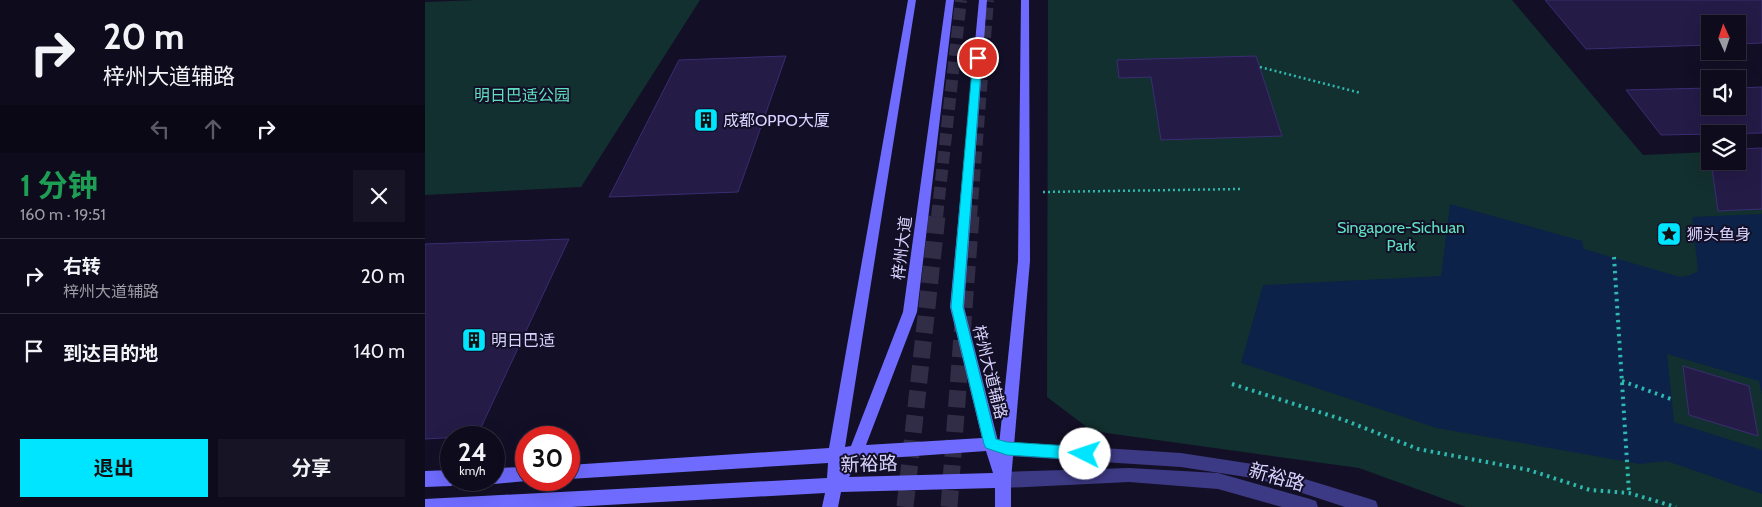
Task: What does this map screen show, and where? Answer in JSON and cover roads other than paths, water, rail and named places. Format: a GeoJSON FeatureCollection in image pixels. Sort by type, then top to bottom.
{"type":"FeatureCollection","features":[{"type":"Feature","properties":{"kind":"street"},"geometry":{"type":"LineString","coordinates":[[830,507],[835,485],[837,453],[912,0]]}},
{"type":"Feature","properties":{"kind":"street","name":"梓州大道"},"geometry":{"type":"LineString","coordinates":[[835,485],[856,452],[911,312],[950,0]]}},
{"type":"Feature","properties":{"kind":"street","name":"梓州大道辅路"},"geometry":{"type":"LineString","coordinates":[[983,0],[957,307],[991,444],[1003,480]]}},
{"type":"Feature","properties":{"kind":"street","name":"梓州大道辅路"},"geometry":{"type":"LineString","coordinates":[[1003,480],[1024,260],[1025,0]]}},
{"type":"Feature","properties":{"kind":"street","name":"新裕路"},"geometry":{"type":"LineString","coordinates":[[580,471],[691,466],[837,453],[991,444],[1007,449],[1181,460],[1259,472],[1370,507]]}},
{"type":"Feature","properties":{"kind":"street","name":"新裕路"},"geometry":{"type":"LineString","coordinates":[[425,507],[835,485],[1129,474],[1218,481],[1311,507]]}},
{"type":"Feature","properties":{"kind":"street"},"geometry":{"type":"LineString","coordinates":[[425,479],[440,478]]}},
{"type":"Feature","properties":{"kind":"street"},"geometry":{"type":"LineString","coordinates":[[1003,480],[1003,507]]}},
{"type":"Feature","properties":{"kind":"water"},"geometry":{"type":"Polygon","coordinates":[[[1450,204],[1582,241],[1584,249],[1680,277],[1698,271],[1692,217],[1762,214],[1762,394],[1759,381],[1667,354],[1674,422],[1762,450],[1762,494],[1667,461],[1640,464],[1437,428],[1241,363],[1263,285],[1441,276],[1450,204]]]}},
{"type":"Feature","properties":{"kind":"tunnel"},"geometry":{"type":"LineString","coordinates":[[937,217],[961,0]]}},
{"type":"Feature","properties":{"kind":"tunnel"},"geometry":{"type":"LineString","coordinates":[[971,217],[988,0]]}},
{"type":"Feature","properties":{"kind":"tunnel"},"geometry":{"type":"LineString","coordinates":[[905,507],[937,216]]}},
{"type":"Feature","properties":{"kind":"tunnel"},"geometry":{"type":"LineString","coordinates":[[949,507],[971,216]]}},
{"type":"Feature","properties":{"kind":"place","name":"成都OPPO大厦"},"geometry":{"type":"Point","coordinates":[706,120]}},
{"type":"Feature","properties":{"kind":"place","name":"狮头鱼身"},"geometry":{"type":"Point","coordinates":[1669,234]}},
{"type":"Feature","properties":{"kind":"place","name":"明日巴适"},"geometry":{"type":"Point","coordinates":[474,340]}},
{"type":"Feature","properties":{"kind":"park label","name":"明日巴适公园"},"geometry":{"type":"Point","coordinates":[522,95]}},
{"type":"Feature","properties":{"kind":"park label","name":"Singapore-Sichuan Park"},"geometry":{"type":"Point","coordinates":[1401,236]}}]}
